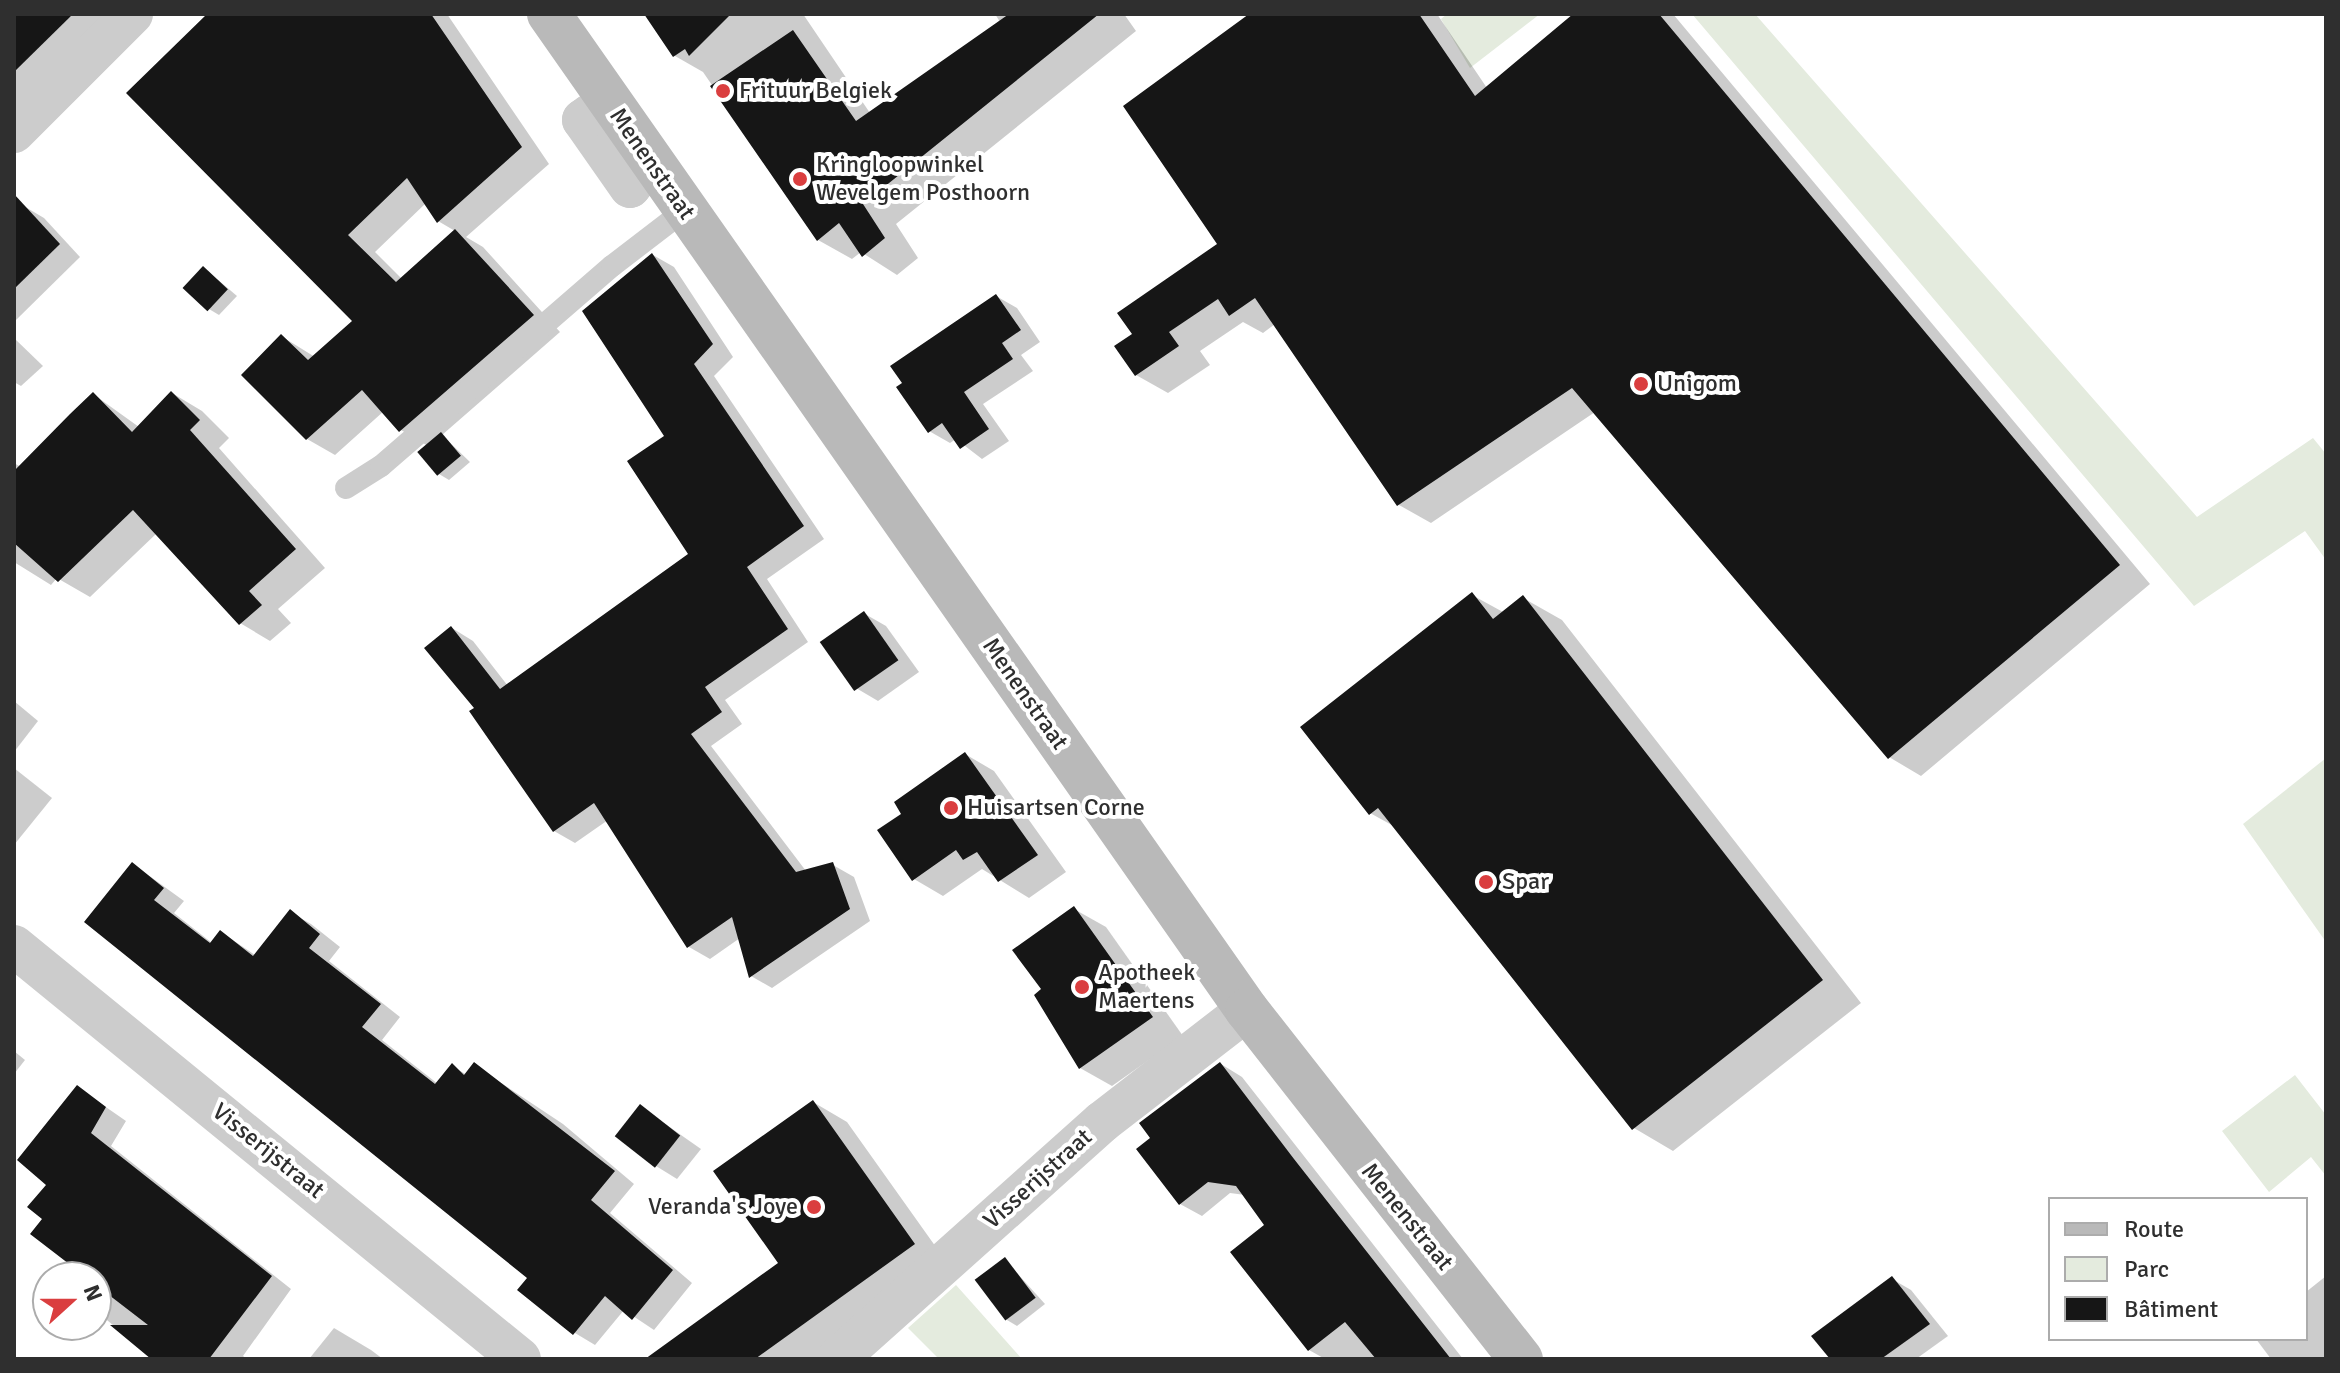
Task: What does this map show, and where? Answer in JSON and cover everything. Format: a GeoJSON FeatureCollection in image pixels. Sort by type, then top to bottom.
{"type":"FeatureCollection","features":[{"type":"Feature","properties":{"kind":"main road","name":"Menenstraat"},"geometry":{"type":"LineString","coordinates":[[549,14],[1247,1010],[1521,1359]]}},
{"type":"Feature","properties":{"kind":"street"},"geometry":{"type":"LineString","coordinates":[[14,132],[132,14]]}},
{"type":"Feature","properties":{"kind":"street","name":"Visserijstraat"},"geometry":{"type":"LineString","coordinates":[[14,946],[520,1359]]}},
{"type":"Feature","properties":{"kind":"street","name":"Visserijstraat"},"geometry":{"type":"LineString","coordinates":[[837,1359],[1102,1122],[1247,1010]]}},
{"type":"Feature","properties":{"kind":"lane"},"geometry":{"type":"LineString","coordinates":[[346,488],[381,466],[612,266],[685,210]]}},
{"type":"Feature","properties":{"kind":"green space"},"geometry":{"type":"Polygon","coordinates":[[[1447,14],[1540,14],[1470,68],[1441,19],[1447,14]]]}},
{"type":"Feature","properties":{"kind":"green space"},"geometry":{"type":"Polygon","coordinates":[[[1692,14],[1755,14],[2197,517],[2313,438],[2326,454],[2326,560],[2305,531],[2194,606],[1692,14]]]}},
{"type":"Feature","properties":{"kind":"green space"},"geometry":{"type":"Polygon","coordinates":[[[2326,758],[2326,942],[2243,824],[2326,758]]]}},
{"type":"Feature","properties":{"kind":"green space"},"geometry":{"type":"Polygon","coordinates":[[[2295,1075],[2326,1115],[2326,1176],[2311,1157],[2269,1192],[2222,1131],[2295,1075]]]}},
{"type":"Feature","properties":{"kind":"green space"},"geometry":{"type":"Polygon","coordinates":[[[956,1285],[1022,1359],[939,1359],[908,1328],[956,1285]]]}},
{"type":"Feature","properties":{"kind":"building"},"geometry":{"type":"Polygon","coordinates":[[[14,14],[73,14],[14,72],[14,14]]]}},
{"type":"Feature","properties":{"kind":"building"},"geometry":{"type":"Polygon","coordinates":[[[207,14],[431,14],[522,147],[437,223],[407,178],[348,235],[396,282],[455,229],[534,315],[399,432],[362,390],[306,440],[241,375],[281,334],[308,360],[352,321],[126,93],[207,14]]]}},
{"type":"Feature","properties":{"kind":"building"},"geometry":{"type":"Polygon","coordinates":[[[644,14],[731,14],[689,56],[685,49],[673,57],[644,14]]]}},
{"type":"Feature","properties":{"kind":"building"},"geometry":{"type":"Polygon","coordinates":[[[1009,14],[1099,14],[863,204],[885,238],[862,257],[839,223],[817,241],[710,86],[793,30],[856,121],[1009,14]]]}},
{"type":"Feature","properties":{"kind":"building","name":"Unigom"},"geometry":{"type":"Polygon","coordinates":[[[1249,14],[1419,14],[1475,96],[1573,14],[1659,14],[2120,565],[1888,759],[1572,388],[1397,506],[1255,298],[1229,316],[1218,299],[1169,332],[1179,346],[1135,376],[1114,346],[1132,334],[1117,313],[1217,244],[1123,106],[1249,14]]]}},
{"type":"Feature","properties":{"kind":"building"},"geometry":{"type":"Polygon","coordinates":[[[14,194],[60,244],[14,289],[14,194]]]}},
{"type":"Feature","properties":{"kind":"building"},"geometry":{"type":"Polygon","coordinates":[[[652,253],[713,344],[694,364],[804,526],[747,567],[788,629],[705,687],[722,712],[691,734],[796,872],[833,862],[850,909],[749,978],[732,917],[687,948],[594,803],[553,832],[469,711],[474,708],[424,648],[451,626],[500,689],[688,554],[627,461],[664,436],[582,311],[652,253]]]}},
{"type":"Feature","properties":{"kind":"building"},"geometry":{"type":"Polygon","coordinates":[[[203,266],[228,289],[207,311],[183,288],[203,266]]]}},
{"type":"Feature","properties":{"kind":"building"},"geometry":{"type":"Polygon","coordinates":[[[996,294],[1021,330],[1002,343],[1013,359],[964,392],[989,429],[960,449],[942,423],[928,433],[896,387],[902,383],[890,366],[996,294]]]}},
{"type":"Feature","properties":{"kind":"building"},"geometry":{"type":"Polygon","coordinates":[[[171,391],[200,420],[190,430],[296,549],[249,591],[262,605],[239,625],[133,510],[58,582],[14,543],[14,471],[70,414],[93,392],[132,432],[171,391]]]}},
{"type":"Feature","properties":{"kind":"building"},"geometry":{"type":"Polygon","coordinates":[[[441,432],[461,456],[437,476],[417,452],[441,432]]]}},
{"type":"Feature","properties":{"kind":"building"},"geometry":{"type":"Polygon","coordinates":[[[1472,592],[1493,619],[1523,595],[1823,980],[1632,1130],[1378,808],[1369,815],[1300,727],[1472,592]]]}},
{"type":"Feature","properties":{"kind":"building"},"geometry":{"type":"Polygon","coordinates":[[[864,611],[898,660],[854,691],[820,642],[864,611]]]}},
{"type":"Feature","properties":{"kind":"building","name":"Huisartsen Corne"},"geometry":{"type":"Polygon","coordinates":[[[965,752],[1038,855],[998,882],[977,852],[963,860],[956,850],[912,881],[877,830],[901,814],[894,802],[965,752]]]}},
{"type":"Feature","properties":{"kind":"building"},"geometry":{"type":"Polygon","coordinates":[[[132,862],[164,888],[154,900],[210,943],[220,930],[253,956],[290,909],[320,934],[309,948],[381,1004],[362,1027],[435,1084],[452,1063],[464,1075],[474,1062],[615,1171],[591,1200],[673,1270],[632,1320],[605,1296],[573,1335],[517,1290],[527,1278],[84,922],[132,862]]]}},
{"type":"Feature","properties":{"kind":"building","name":"Apotheek Maertens"},"geometry":{"type":"Polygon","coordinates":[[[1074,906],[1153,1017],[1079,1069],[1034,995],[1041,989],[1012,950],[1074,906]]]}},
{"type":"Feature","properties":{"kind":"building"},"geometry":{"type":"Polygon","coordinates":[[[1220,1062],[1451,1359],[1376,1359],[1345,1322],[1308,1351],[1230,1252],[1264,1225],[1236,1186],[1208,1182],[1179,1205],[1136,1149],[1150,1138],[1139,1123],[1220,1062]]]}},
{"type":"Feature","properties":{"kind":"building"},"geometry":{"type":"Polygon","coordinates":[[[77,1085],[106,1107],[91,1133],[272,1276],[209,1359],[151,1359],[112,1327],[148,1325],[112,1297],[112,1261],[65,1261],[30,1234],[42,1219],[27,1207],[46,1185],[17,1160],[77,1085]]]}},
{"type":"Feature","properties":{"kind":"building","name":"Veranda's Joye"},"geometry":{"type":"Polygon","coordinates":[[[813,1100],[915,1244],[755,1359],[645,1359],[778,1263],[713,1171],[813,1100]]]}},
{"type":"Feature","properties":{"kind":"building"},"geometry":{"type":"Polygon","coordinates":[[[640,1104],[680,1135],[655,1168],[615,1136],[640,1104]]]}},
{"type":"Feature","properties":{"kind":"building"},"geometry":{"type":"Polygon","coordinates":[[[1005,1257],[1036,1298],[1005,1321],[975,1280],[1005,1257]]]}},
{"type":"Feature","properties":{"kind":"building"},"geometry":{"type":"Polygon","coordinates":[[[1892,1276],[1930,1324],[1881,1359],[1830,1359],[1811,1336],[1892,1276]]]}},
{"type":"Feature","properties":{"kind":"place","name":"Frituur Belgiek"},"geometry":{"type":"Point","coordinates":[723,91]}},
{"type":"Feature","properties":{"kind":"place","name":"Kringloopwinkel Wevelgem Posthoorn"},"geometry":{"type":"Point","coordinates":[800,179]}},
{"type":"Feature","properties":{"kind":"place","name":"Unigom"},"geometry":{"type":"Point","coordinates":[1641,384]}},
{"type":"Feature","properties":{"kind":"place","name":"Huisartsen Corne"},"geometry":{"type":"Point","coordinates":[951,808]}},
{"type":"Feature","properties":{"kind":"place","name":"Spar"},"geometry":{"type":"Point","coordinates":[1486,882]}},
{"type":"Feature","properties":{"kind":"place","name":"Apotheek Maertens"},"geometry":{"type":"Point","coordinates":[1082,987]}},
{"type":"Feature","properties":{"kind":"place","name":"Veranda's Joye"},"geometry":{"type":"Point","coordinates":[814,1207]}}]}
